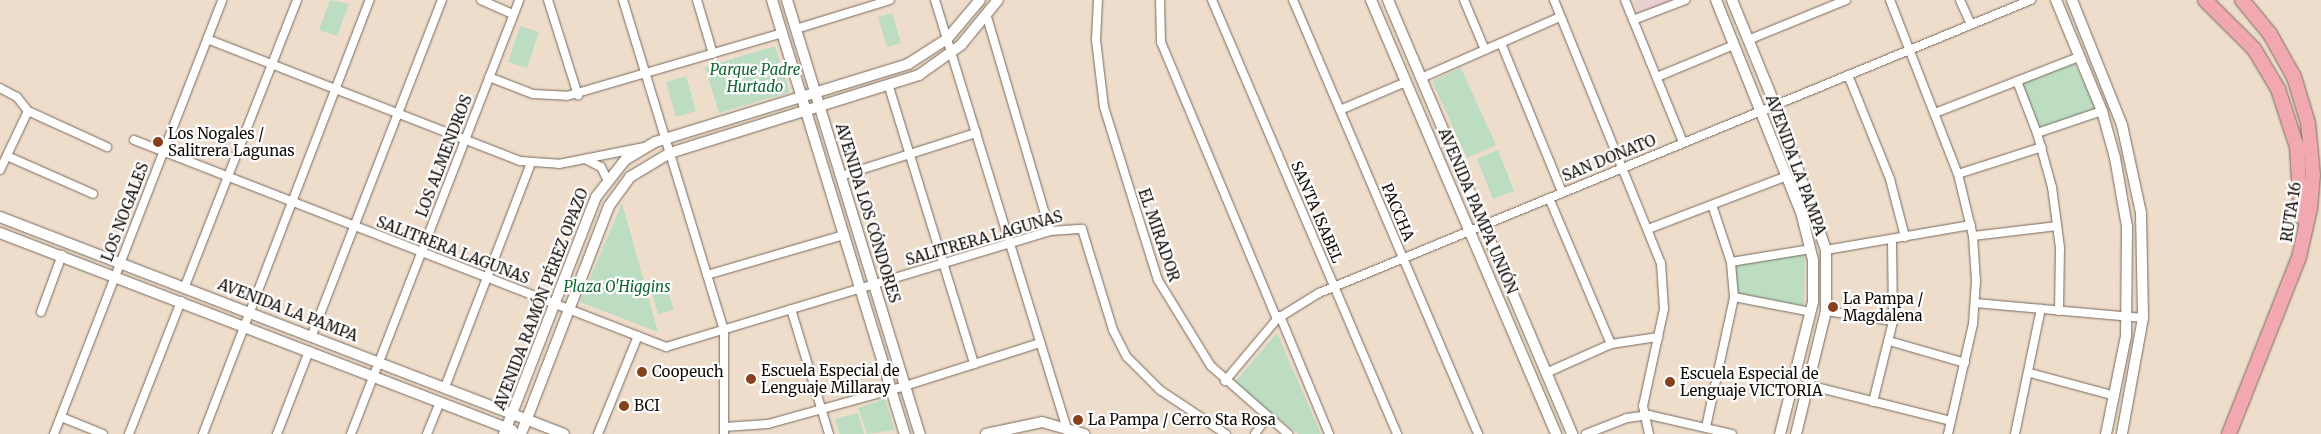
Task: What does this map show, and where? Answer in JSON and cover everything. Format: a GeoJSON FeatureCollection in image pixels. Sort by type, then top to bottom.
{"type":"FeatureCollection","features":[{"type":"Feature","properties":{"kind":"highway"},"geometry":{"type":"LineString","coordinates":[[2205,0],[2254,49],[2271,75],[2290,117],[2302,197],[2293,272]]}},
{"type":"Feature","properties":{"kind":"highway","name":"RUTA 16"},"geometry":{"type":"LineString","coordinates":[[2229,434],[2293,272],[2306,233],[2312,193],[2308,123],[2287,62],[2270,34],[2242,0]]}},
{"type":"Feature","properties":{"kind":"street","name":"LOS NOGALES"},"geometry":{"type":"LineString","coordinates":[[54,434],[222,0]]}},
{"type":"Feature","properties":{"kind":"street"},"geometry":{"type":"LineString","coordinates":[[184,286],[297,0]]}},
{"type":"Feature","properties":{"kind":"street"},"geometry":{"type":"LineString","coordinates":[[203,434],[246,326],[248,311],[370,0]]}},
{"type":"Feature","properties":{"kind":"street"},"geometry":{"type":"LineString","coordinates":[[312,335],[442,0]]}},
{"type":"Feature","properties":{"kind":"street"},"geometry":{"type":"LineString","coordinates":[[481,0],[513,14]]}},
{"type":"Feature","properties":{"kind":"street","name":"LOS ALMENDROS"},"geometry":{"type":"LineString","coordinates":[[351,434],[519,0]]}},
{"type":"Feature","properties":{"kind":"street"},"geometry":{"type":"LineString","coordinates":[[548,0],[578,95]]}},
{"type":"Feature","properties":{"kind":"street"},"geometry":{"type":"LineString","coordinates":[[623,0],[724,330],[724,431],[761,425],[891,390],[1040,343]]}},
{"type":"Feature","properties":{"kind":"street"},"geometry":{"type":"LineString","coordinates":[[697,0],[714,54]]}},
{"type":"Feature","properties":{"kind":"street","name":"AVENIDA LOS CÓNDORES"},"geometry":{"type":"LineString","coordinates":[[772,0],[905,434]]}},
{"type":"Feature","properties":{"kind":"street","name":"AVENIDA LOS CÓNDORES"},"geometry":{"type":"LineString","coordinates":[[787,0],[920,434]]}},
{"type":"Feature","properties":{"kind":"street"},"geometry":{"type":"LineString","coordinates":[[796,29],[862,4],[890,0]]}},
{"type":"Feature","properties":{"kind":"street"},"geometry":{"type":"LineString","coordinates":[[935,0],[1067,430]]}},
{"type":"Feature","properties":{"kind":"street","name":"AVENIDA RAMÓN PÉREZ OPAZO"},"geometry":{"type":"LineString","coordinates":[[506,431],[594,202],[607,179],[646,146],[666,138],[898,68],[947,39],[980,0]]}},
{"type":"Feature","properties":{"kind":"street","name":"AVENIDA RAMÓN PÉREZ OPAZO"},"geometry":{"type":"LineString","coordinates":[[521,434],[615,195],[639,169],[670,153],[889,87],[919,75],[951,53],[987,17],[998,0]]}},
{"type":"Feature","properties":{"kind":"street","name":"EL MIRADOR"},"geometry":{"type":"LineString","coordinates":[[1098,0],[1096,40],[1101,93],[1152,266],[1180,319],[1225,380],[1288,434]]}},
{"type":"Feature","properties":{"kind":"street"},"geometry":{"type":"LineString","coordinates":[[1160,0],[1161,42],[1329,434]]}},
{"type":"Feature","properties":{"kind":"street","name":"SANTA ISABEL"},"geometry":{"type":"LineString","coordinates":[[1212,0],[1398,434]]}},
{"type":"Feature","properties":{"kind":"street","name":"PACCHA"},"geometry":{"type":"LineString","coordinates":[[1293,0],[1478,434]]}},
{"type":"Feature","properties":{"kind":"street","name":"AVENIDA PAMPA UNIÓN"},"geometry":{"type":"LineString","coordinates":[[1371,0],[1556,434]]}},
{"type":"Feature","properties":{"kind":"street","name":"AVENIDA PAMPA UNIÓN"},"geometry":{"type":"LineString","coordinates":[[1388,0],[1572,434]]}},
{"type":"Feature","properties":{"kind":"street"},"geometry":{"type":"LineString","coordinates":[[1464,0],[1485,50]]}},
{"type":"Feature","properties":{"kind":"street"},"geometry":{"type":"LineString","coordinates":[[1554,0],[1661,263],[1664,287],[1658,337],[1644,414],[1649,434]]}},
{"type":"Feature","properties":{"kind":"street"},"geometry":{"type":"LineString","coordinates":[[1625,0],[1684,142]]}},
{"type":"Feature","properties":{"kind":"street"},"geometry":{"type":"LineString","coordinates":[[1634,20],[1685,0]]}},
{"type":"Feature","properties":{"kind":"street","name":"AVENIDA LA PAMPA"},"geometry":{"type":"LineString","coordinates":[[1716,0],[1787,176],[1811,249],[1814,281],[1811,312],[1780,434]]}},
{"type":"Feature","properties":{"kind":"street","name":"AVENIDA LA PAMPA"},"geometry":{"type":"LineString","coordinates":[[1732,0],[1775,105],[1826,250],[1826,311],[1796,434]]}},
{"type":"Feature","properties":{"kind":"street"},"geometry":{"type":"LineString","coordinates":[[1748,40],[1846,0]]}},
{"type":"Feature","properties":{"kind":"street"},"geometry":{"type":"LineString","coordinates":[[1890,0],[1958,174],[1973,236],[1975,304],[1948,434]]}},
{"type":"Feature","properties":{"kind":"street"},"geometry":{"type":"LineString","coordinates":[[1960,0],[1971,25]]}},
{"type":"Feature","properties":{"kind":"street","name":"SAN DONATO"},"geometry":{"type":"LineString","coordinates":[[1225,380],[1278,317],[1334,286],[2031,0]]}},
{"type":"Feature","properties":{"kind":"street"},"geometry":{"type":"LineString","coordinates":[[2056,0],[2102,111],[2124,205],[2128,316],[2115,396],[2106,434]]}},
{"type":"Feature","properties":{"kind":"street"},"geometry":{"type":"LineString","coordinates":[[2072,0],[2115,104],[2133,168],[2143,237],[2143,318],[2122,434]]}},
{"type":"Feature","properties":{"kind":"street"},"geometry":{"type":"LineString","coordinates":[[1421,78],[1560,16]]}},
{"type":"Feature","properties":{"kind":"street"},"geometry":{"type":"LineString","coordinates":[[987,17],[1050,231]]}},
{"type":"Feature","properties":{"kind":"street"},"geometry":{"type":"LineString","coordinates":[[489,77],[533,94],[578,95],[783,34]]}},
{"type":"Feature","properties":{"kind":"street"},"geometry":{"type":"LineString","coordinates":[[207,39],[464,140],[531,163],[585,159],[646,146]]}},
{"type":"Feature","properties":{"kind":"street"},"geometry":{"type":"LineString","coordinates":[[1501,43],[1562,192]]}},
{"type":"Feature","properties":{"kind":"street"},"geometry":{"type":"LineString","coordinates":[[1656,76],[1734,45]]}},
{"type":"Feature","properties":{"kind":"street"},"geometry":{"type":"LineString","coordinates":[[1935,113],[2079,57]]}},
{"type":"Feature","properties":{"kind":"street"},"geometry":{"type":"LineString","coordinates":[[1848,75],[1890,179],[1905,237]]}},
{"type":"Feature","properties":{"kind":"street"},"geometry":{"type":"LineString","coordinates":[[2017,81],[2042,147],[2057,226],[2059,311]]}},
{"type":"Feature","properties":{"kind":"street"},"geometry":{"type":"LineString","coordinates":[[1340,110],[1406,82]]}},
{"type":"Feature","properties":{"kind":"street"},"geometry":{"type":"LineString","coordinates":[[889,87],[974,364]]}},
{"type":"Feature","properties":{"kind":"street"},"geometry":{"type":"LineString","coordinates":[[0,88],[17,97],[28,111],[107,147]]}},
{"type":"Feature","properties":{"kind":"street"},"geometry":{"type":"LineString","coordinates":[[0,170],[28,111]]}},
{"type":"Feature","properties":{"kind":"street"},"geometry":{"type":"LineString","coordinates":[[2037,133],[2102,111]]}},
{"type":"Feature","properties":{"kind":"street"},"geometry":{"type":"LineString","coordinates":[[841,176],[976,133]]}},
{"type":"Feature","properties":{"kind":"street","name":"SALITRERA LAGUNAS"},"geometry":{"type":"LineString","coordinates":[[134,140],[569,310],[638,336],[673,346],[1009,242],[1050,231],[1082,229],[1114,330],[1127,357],[1160,390],[1226,434]]}},
{"type":"Feature","properties":{"kind":"street"},"geometry":{"type":"LineString","coordinates":[[1958,174],[2042,147]]}},
{"type":"Feature","properties":{"kind":"street"},"geometry":{"type":"LineString","coordinates":[[7,156],[92,194]]}},
{"type":"Feature","properties":{"kind":"street"},"geometry":{"type":"LineString","coordinates":[[585,159],[601,167],[607,179]]}},
{"type":"Feature","properties":{"kind":"street"},"geometry":{"type":"LineString","coordinates":[[446,387],[531,163]]}},
{"type":"Feature","properties":{"kind":"street"},"geometry":{"type":"LineString","coordinates":[[1648,229],[1787,176]]}},
{"type":"Feature","properties":{"kind":"street"},"geometry":{"type":"LineString","coordinates":[[1549,198],[1611,344]]}},
{"type":"Feature","properties":{"kind":"street"},"geometry":{"type":"LineString","coordinates":[[1706,427],[1734,297],[1731,262],[1712,205]]}},
{"type":"Feature","properties":{"kind":"street","name":"AVENIDA LA PAMPA"},"geometry":{"type":"LineString","coordinates":[[0,217],[121,261],[564,434]]}},
{"type":"Feature","properties":{"kind":"street"},"geometry":{"type":"LineString","coordinates":[[1826,250],[1971,225]]}},
{"type":"Feature","properties":{"kind":"street"},"geometry":{"type":"LineString","coordinates":[[1973,236],[2057,226]]}},
{"type":"Feature","properties":{"kind":"street","name":"AVENIDA LA PAMPA"},"geometry":{"type":"LineString","coordinates":[[0,232],[116,275],[374,376],[506,431],[521,434]]}},
{"type":"Feature","properties":{"kind":"street"},"geometry":{"type":"LineString","coordinates":[[707,275],[844,235]]}},
{"type":"Feature","properties":{"kind":"street"},"geometry":{"type":"LineString","coordinates":[[1873,402],[1893,321],[1892,239]]}},
{"type":"Feature","properties":{"kind":"street"},"geometry":{"type":"LineString","coordinates":[[1731,262],[1811,249]]}},
{"type":"Feature","properties":{"kind":"street"},"geometry":{"type":"LineString","coordinates":[[41,312],[62,255]]}},
{"type":"Feature","properties":{"kind":"street"},"geometry":{"type":"LineString","coordinates":[[1734,297],[1811,312]]}},
{"type":"Feature","properties":{"kind":"street"},"geometry":{"type":"LineString","coordinates":[[129,434],[181,301]]}},
{"type":"Feature","properties":{"kind":"street"},"geometry":{"type":"LineString","coordinates":[[1975,304],[2143,318]]}},
{"type":"Feature","properties":{"kind":"street"},"geometry":{"type":"LineString","coordinates":[[791,309],[830,434]]}},
{"type":"Feature","properties":{"kind":"street"},"geometry":{"type":"LineString","coordinates":[[2015,434],[2030,373],[2041,309]]}},
{"type":"Feature","properties":{"kind":"street"},"geometry":{"type":"LineString","coordinates":[[1826,311],[1893,321]]}},
{"type":"Feature","properties":{"kind":"street"},"geometry":{"type":"LineString","coordinates":[[598,434],[638,336]]}},
{"type":"Feature","properties":{"kind":"street"},"geometry":{"type":"LineString","coordinates":[[1546,373],[1611,344],[1658,337]]}},
{"type":"Feature","properties":{"kind":"street"},"geometry":{"type":"LineString","coordinates":[[1889,341],[1964,362]]}},
{"type":"Feature","properties":{"kind":"street"},"geometry":{"type":"LineString","coordinates":[[277,434],[310,351]]}},
{"type":"Feature","properties":{"kind":"street"},"geometry":{"type":"LineString","coordinates":[[2030,373],[2115,396]]}},
{"type":"Feature","properties":{"kind":"street"},"geometry":{"type":"LineString","coordinates":[[1808,386],[1951,421]]}},
{"type":"Feature","properties":{"kind":"street"},"geometry":{"type":"LineString","coordinates":[[427,434],[440,402]]}},
{"type":"Feature","properties":{"kind":"street"},"geometry":{"type":"LineString","coordinates":[[1586,434],[1644,414],[1732,434]]}},
{"type":"Feature","properties":{"kind":"street"},"geometry":{"type":"LineString","coordinates":[[60,417],[102,434]]}},
{"type":"Feature","properties":{"kind":"street"},"geometry":{"type":"LineString","coordinates":[[1255,434],[1268,417]]}},
{"type":"Feature","properties":{"kind":"street"},"geometry":{"type":"LineString","coordinates":[[986,434],[1033,422],[1084,434]]}},
{"type":"Feature","properties":{"kind":"shaded area"},"geometry":{"type":"Polygon","coordinates":[[[1633,0],[1675,0],[1639,15],[1633,0]]]}},
{"type":"Feature","properties":{"kind":"green space"},"geometry":{"type":"Polygon","coordinates":[[[330,0],[349,4],[337,36],[319,30],[330,0]]]}},
{"type":"Feature","properties":{"kind":"green space"},"geometry":{"type":"Polygon","coordinates":[[[892,13],[901,43],[887,47],[878,17],[892,13]]]}},
{"type":"Feature","properties":{"kind":"green space"},"geometry":{"type":"Polygon","coordinates":[[[520,26],[539,32],[527,68],[508,62],[520,26]]]}},
{"type":"Feature","properties":{"kind":"green space","name":"Parque Padre Hurtado"},"geometry":{"type":"Polygon","coordinates":[[[775,46],[790,92],[719,113],[705,67],[775,46]]]}},
{"type":"Feature","properties":{"kind":"green space"},"geometry":{"type":"Polygon","coordinates":[[[2074,62],[2096,108],[2093,112],[2043,128],[2038,126],[2022,88],[2025,82],[2074,62]]]}},
{"type":"Feature","properties":{"kind":"green space"},"geometry":{"type":"Polygon","coordinates":[[[1461,68],[1496,145],[1467,158],[1432,81],[1461,68]]]}},
{"type":"Feature","properties":{"kind":"green space"},"geometry":{"type":"Polygon","coordinates":[[[686,76],[696,111],[676,117],[666,82],[686,76]]]}},
{"type":"Feature","properties":{"kind":"green space"},"geometry":{"type":"Polygon","coordinates":[[[1498,150],[1514,191],[1493,199],[1477,159],[1498,150]]]}},
{"type":"Feature","properties":{"kind":"green space","name":"Plaza O'Higgins"},"geometry":{"type":"Polygon","coordinates":[[[622,203],[658,332],[580,302],[622,203]]]}},
{"type":"Feature","properties":{"kind":"green space"},"geometry":{"type":"Polygon","coordinates":[[[1805,254],[1804,306],[1740,294],[1736,288],[1736,264],[1805,254]]]}},
{"type":"Feature","properties":{"kind":"green space"},"geometry":{"type":"Polygon","coordinates":[[[665,282],[674,310],[658,314],[650,287],[665,282]]]}},
{"type":"Feature","properties":{"kind":"green space"},"geometry":{"type":"Polygon","coordinates":[[[1277,333],[1321,434],[1298,434],[1234,383],[1277,333]]]}},
{"type":"Feature","properties":{"kind":"green space"},"geometry":{"type":"Polygon","coordinates":[[[885,399],[895,430],[867,434],[858,408],[885,399]]]}},
{"type":"Feature","properties":{"kind":"green space"},"geometry":{"type":"Polygon","coordinates":[[[858,413],[864,434],[840,434],[835,419],[858,413]]]}},
{"type":"Feature","properties":{"kind":"place","name":"Los Nogales / Salitrera Lagunas"},"geometry":{"type":"Point","coordinates":[158,142]}},
{"type":"Feature","properties":{"kind":"place","name":"La Pampa / Magdalena"},"geometry":{"type":"Point","coordinates":[1833,307]}},
{"type":"Feature","properties":{"kind":"place","name":"Coopeuch"},"geometry":{"type":"Point","coordinates":[642,372]}},
{"type":"Feature","properties":{"kind":"place","name":"Escuela Especial de Lenguaje Millaray"},"geometry":{"type":"Point","coordinates":[751,379]}},
{"type":"Feature","properties":{"kind":"place","name":"Escuela Especial de Lenguaje VICTORIA"},"geometry":{"type":"Point","coordinates":[1670,382]}},
{"type":"Feature","properties":{"kind":"place","name":"BCI"},"geometry":{"type":"Point","coordinates":[624,406]}},
{"type":"Feature","properties":{"kind":"place","name":"La Pampa / Cerro Sta Rosa"},"geometry":{"type":"Point","coordinates":[1078,420]}}]}
